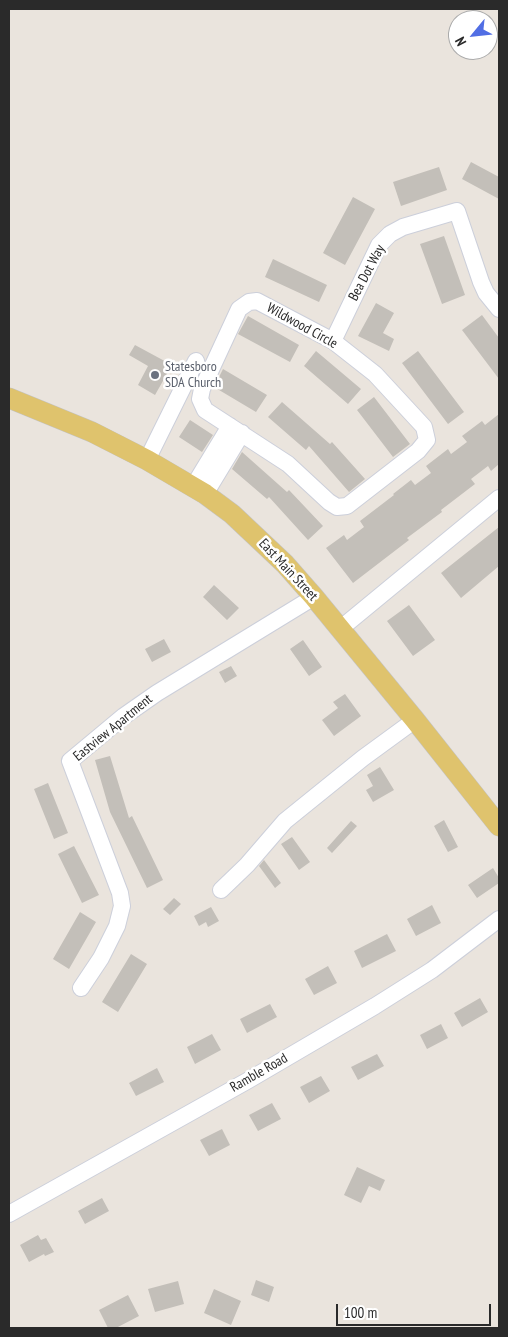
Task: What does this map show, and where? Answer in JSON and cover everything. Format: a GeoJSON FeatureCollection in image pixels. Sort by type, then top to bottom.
{"type":"FeatureCollection","features":[{"type":"Feature","properties":{"kind":"main road","name":"East Main Street"},"geometry":{"type":"LineString","coordinates":[[9,398],[92,432],[147,460],[199,490],[232,514],[263,541],[340,628],[499,826]]}},
{"type":"Feature","properties":{"kind":"street","name":"Bea Dot Way"},"geometry":{"type":"LineString","coordinates":[[333,341],[379,245],[390,234],[403,227],[457,211],[486,294],[498,305]]}},
{"type":"Feature","properties":{"kind":"street","name":"Wildwood Circle"},"geometry":{"type":"LineString","coordinates":[[257,301],[333,341],[375,374],[424,427],[427,440],[418,451],[347,506],[337,507],[329,502],[288,464],[205,410],[200,399],[202,389],[240,309],[249,302],[257,301]]}},
{"type":"Feature","properties":{"kind":"street"},"geometry":{"type":"LineString","coordinates":[[147,460],[196,362]]}},
{"type":"Feature","properties":{"kind":"street"},"geometry":{"type":"LineString","coordinates":[[199,490],[236,430]]}},
{"type":"Feature","properties":{"kind":"street"},"geometry":{"type":"LineString","coordinates":[[340,628],[499,498]]}},
{"type":"Feature","properties":{"kind":"street","name":"Eastview Apartment"},"geometry":{"type":"LineString","coordinates":[[82,988],[101,958],[117,926],[122,906],[120,893],[70,760],[124,716],[157,693],[314,597]]}},
{"type":"Feature","properties":{"kind":"street"},"geometry":{"type":"LineString","coordinates":[[221,890],[247,865],[285,821],[363,758],[415,720]]}},
{"type":"Feature","properties":{"kind":"street","name":"Ramble Road"},"geometry":{"type":"LineString","coordinates":[[9,1214],[247,1081],[375,1006],[432,970],[499,919]]}},
{"type":"Feature","properties":{"kind":"building"},"geometry":{"type":"Polygon","coordinates":[[[471,162],[499,177],[499,199],[462,179],[471,162]]]}},
{"type":"Feature","properties":{"kind":"building"},"geometry":{"type":"Polygon","coordinates":[[[439,167],[447,190],[401,206],[393,182],[439,167]]]}},
{"type":"Feature","properties":{"kind":"building"},"geometry":{"type":"Polygon","coordinates":[[[353,197],[375,209],[345,265],[323,253],[353,197]]]}},
{"type":"Feature","properties":{"kind":"building"},"geometry":{"type":"Polygon","coordinates":[[[444,236],[465,295],[442,304],[420,244],[444,236]]]}},
{"type":"Feature","properties":{"kind":"building"},"geometry":{"type":"Polygon","coordinates":[[[273,259],[327,285],[319,302],[265,277],[273,259]]]}},
{"type":"Feature","properties":{"kind":"building"},"geometry":{"type":"Polygon","coordinates":[[[376,303],[394,313],[383,333],[394,339],[389,351],[358,336],[376,303]]]}},
{"type":"Feature","properties":{"kind":"building"},"geometry":{"type":"Polygon","coordinates":[[[482,315],[499,338],[499,379],[462,330],[482,315]]]}},
{"type":"Feature","properties":{"kind":"building"},"geometry":{"type":"Polygon","coordinates":[[[248,316],[299,345],[290,362],[238,334],[248,316]]]}},
{"type":"Feature","properties":{"kind":"building","name":"Statesboro SDA Church"},"geometry":{"type":"Polygon","coordinates":[[[135,345],[172,365],[155,395],[138,385],[148,366],[129,355],[135,345]]]}},
{"type":"Feature","properties":{"kind":"building"},"geometry":{"type":"Polygon","coordinates":[[[316,351],[361,389],[348,404],[304,366],[316,351]]]}},
{"type":"Feature","properties":{"kind":"building"},"geometry":{"type":"Polygon","coordinates":[[[418,351],[464,412],[448,424],[402,363],[418,351]]]}},
{"type":"Feature","properties":{"kind":"building"},"geometry":{"type":"Polygon","coordinates":[[[223,369],[267,395],[256,412],[214,387],[223,369]]]}},
{"type":"Feature","properties":{"kind":"building"},"geometry":{"type":"Polygon","coordinates":[[[374,397],[410,444],[393,457],[357,410],[374,397]]]}},
{"type":"Feature","properties":{"kind":"building"},"geometry":{"type":"Polygon","coordinates":[[[282,402],[330,444],[332,442],[365,479],[349,492],[309,446],[306,450],[268,417],[282,402]]]}},
{"type":"Feature","properties":{"kind":"building"},"geometry":{"type":"Polygon","coordinates":[[[499,414],[499,464],[491,471],[488,466],[471,479],[475,484],[407,538],[409,540],[353,583],[326,548],[344,535],[347,540],[364,527],[360,521],[411,480],[415,485],[431,473],[426,466],[448,449],[451,454],[467,442],[462,436],[482,421],[485,425],[499,414]]]}},
{"type":"Feature","properties":{"kind":"building"},"geometry":{"type":"Polygon","coordinates":[[[190,420],[213,435],[202,452],[179,437],[190,420]]]}},
{"type":"Feature","properties":{"kind":"building"},"geometry":{"type":"Polygon","coordinates":[[[242,452],[287,492],[289,490],[323,526],[308,540],[269,497],[267,499],[232,469],[242,452]]]}},
{"type":"Feature","properties":{"kind":"building"},"geometry":{"type":"Polygon","coordinates":[[[499,527],[499,566],[461,598],[441,573],[499,527]]]}},
{"type":"Feature","properties":{"kind":"building"},"geometry":{"type":"Polygon","coordinates":[[[214,585],[239,608],[227,620],[203,597],[214,585]]]}},
{"type":"Feature","properties":{"kind":"building"},"geometry":{"type":"Polygon","coordinates":[[[409,605],[435,640],[413,656],[387,621],[409,605]]]}},
{"type":"Feature","properties":{"kind":"building"},"geometry":{"type":"Polygon","coordinates":[[[164,639],[171,652],[152,662],[145,649],[164,639]]]}},
{"type":"Feature","properties":{"kind":"building"},"geometry":{"type":"Polygon","coordinates":[[[303,640],[322,667],[309,676],[290,649],[303,640]]]}},
{"type":"Feature","properties":{"kind":"building"},"geometry":{"type":"Polygon","coordinates":[[[231,666],[237,676],[225,683],[219,672],[231,666]]]}},
{"type":"Feature","properties":{"kind":"building"},"geometry":{"type":"Polygon","coordinates":[[[345,694],[361,716],[334,736],[322,720],[338,708],[333,702],[345,694]]]}},
{"type":"Feature","properties":{"kind":"building"},"geometry":{"type":"Polygon","coordinates":[[[110,756],[129,818],[132,816],[163,880],[147,888],[110,812],[95,760],[110,756]]]}},
{"type":"Feature","properties":{"kind":"building"},"geometry":{"type":"Polygon","coordinates":[[[380,767],[394,790],[373,802],[366,790],[373,786],[367,775],[380,767]]]}},
{"type":"Feature","properties":{"kind":"building"},"geometry":{"type":"Polygon","coordinates":[[[48,783],[68,833],[54,839],[34,789],[48,783]]]}},
{"type":"Feature","properties":{"kind":"building"},"geometry":{"type":"Polygon","coordinates":[[[444,820],[458,847],[448,852],[434,826],[444,820]]]}},
{"type":"Feature","properties":{"kind":"building"},"geometry":{"type":"Polygon","coordinates":[[[351,821],[357,826],[332,853],[327,848],[351,821]]]}},
{"type":"Feature","properties":{"kind":"building"},"geometry":{"type":"Polygon","coordinates":[[[292,837],[310,862],[299,870],[281,844],[292,837]]]}},
{"type":"Feature","properties":{"kind":"building"},"geometry":{"type":"Polygon","coordinates":[[[74,846],[99,895],[82,903],[58,854],[74,846]]]}},
{"type":"Feature","properties":{"kind":"building"},"geometry":{"type":"Polygon","coordinates":[[[264,860],[281,883],[275,888],[259,866],[264,860]]]}},
{"type":"Feature","properties":{"kind":"building"},"geometry":{"type":"Polygon","coordinates":[[[493,868],[499,878],[499,883],[477,898],[468,885],[493,868]]]}},
{"type":"Feature","properties":{"kind":"building"},"geometry":{"type":"Polygon","coordinates":[[[174,898],[181,904],[170,915],[163,909],[174,898]]]}},
{"type":"Feature","properties":{"kind":"building"},"geometry":{"type":"Polygon","coordinates":[[[432,905],[441,923],[416,936],[407,919],[432,905]]]}},
{"type":"Feature","properties":{"kind":"building"},"geometry":{"type":"Polygon","coordinates":[[[211,907],[219,921],[208,927],[206,922],[199,926],[194,916],[211,907]]]}},
{"type":"Feature","properties":{"kind":"building"},"geometry":{"type":"Polygon","coordinates":[[[80,912],[96,922],[69,969],[53,959],[80,912]]]}},
{"type":"Feature","properties":{"kind":"building"},"geometry":{"type":"Polygon","coordinates":[[[387,934],[396,951],[362,968],[354,951],[387,934]]]}},
{"type":"Feature","properties":{"kind":"building"},"geometry":{"type":"Polygon","coordinates":[[[131,954],[147,964],[118,1012],[102,1002],[131,954]]]}},
{"type":"Feature","properties":{"kind":"building"},"geometry":{"type":"Polygon","coordinates":[[[328,966],[337,983],[314,995],[305,979],[328,966]]]}},
{"type":"Feature","properties":{"kind":"building"},"geometry":{"type":"Polygon","coordinates":[[[480,998],[488,1012],[462,1027],[454,1013],[480,998]]]}},
{"type":"Feature","properties":{"kind":"building"},"geometry":{"type":"Polygon","coordinates":[[[270,1004],[277,1017],[247,1033],[240,1019],[270,1004]]]}},
{"type":"Feature","properties":{"kind":"building"},"geometry":{"type":"Polygon","coordinates":[[[441,1024],[448,1038],[427,1049],[420,1035],[441,1024]]]}},
{"type":"Feature","properties":{"kind":"building"},"geometry":{"type":"Polygon","coordinates":[[[212,1034],[221,1050],[195,1064],[187,1047],[212,1034]]]}},
{"type":"Feature","properties":{"kind":"building"},"geometry":{"type":"Polygon","coordinates":[[[377,1054],[384,1066],[358,1080],[351,1067],[377,1054]]]}},
{"type":"Feature","properties":{"kind":"building"},"geometry":{"type":"Polygon","coordinates":[[[157,1068],[164,1082],[136,1096],[129,1083],[157,1068]]]}},
{"type":"Feature","properties":{"kind":"building"},"geometry":{"type":"Polygon","coordinates":[[[321,1076],[330,1091],[309,1103],[300,1087],[321,1076]]]}},
{"type":"Feature","properties":{"kind":"building"},"geometry":{"type":"Polygon","coordinates":[[[272,1103],[281,1119],[258,1131],[249,1115],[272,1103]]]}},
{"type":"Feature","properties":{"kind":"building"},"geometry":{"type":"Polygon","coordinates":[[[222,1129],[230,1145],[209,1156],[200,1140],[222,1129]]]}},
{"type":"Feature","properties":{"kind":"building"},"geometry":{"type":"Polygon","coordinates":[[[357,1167],[385,1180],[380,1191],[369,1186],[361,1203],[344,1195],[357,1167]]]}},
{"type":"Feature","properties":{"kind":"building"},"geometry":{"type":"Polygon","coordinates":[[[102,1198],[109,1211],[85,1224],[78,1211],[102,1198]]]}},
{"type":"Feature","properties":{"kind":"building"},"geometry":{"type":"Polygon","coordinates":[[[38,1235],[41,1240],[46,1238],[54,1252],[45,1256],[44,1254],[29,1262],[20,1245],[38,1235]]]}},
{"type":"Feature","properties":{"kind":"building"},"geometry":{"type":"Polygon","coordinates":[[[256,1280],[274,1287],[269,1302],[251,1295],[256,1280]]]}},
{"type":"Feature","properties":{"kind":"building"},"geometry":{"type":"Polygon","coordinates":[[[178,1281],[184,1304],[155,1312],[148,1289],[178,1281]]]}},
{"type":"Feature","properties":{"kind":"building"},"geometry":{"type":"Polygon","coordinates":[[[214,1289],[241,1301],[231,1325],[204,1313],[214,1289]]]}},
{"type":"Feature","properties":{"kind":"building"},"geometry":{"type":"Polygon","coordinates":[[[128,1295],[139,1316],[116,1328],[108,1328],[99,1310],[128,1295]]]}},
{"type":"Feature","properties":{"kind":"place","name":"Statesboro SDA Church"},"geometry":{"type":"Point","coordinates":[155,375]}}]}
